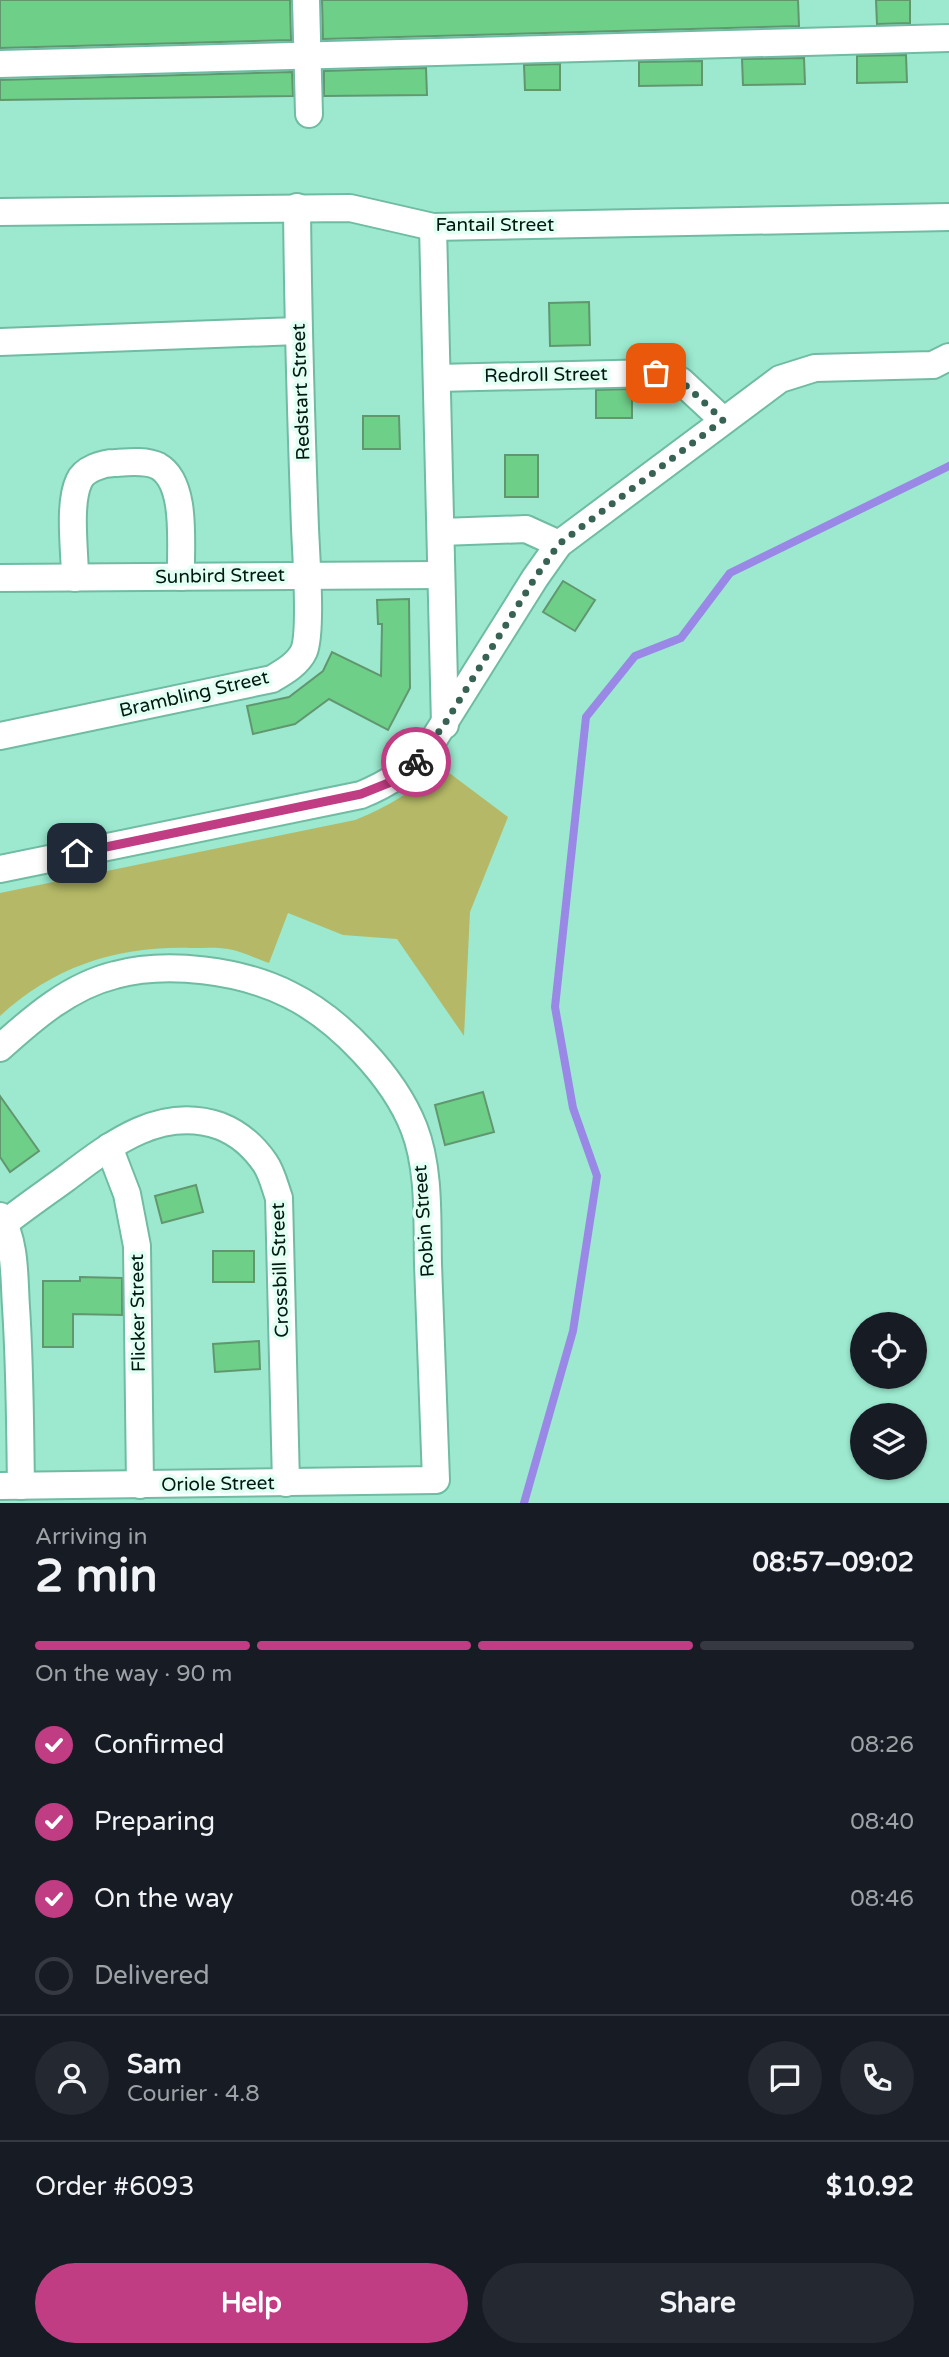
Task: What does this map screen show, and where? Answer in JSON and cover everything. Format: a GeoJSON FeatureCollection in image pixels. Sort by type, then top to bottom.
{"type":"FeatureCollection","features":[{"type":"Feature","properties":{"kind":"street"},"geometry":{"type":"LineString","coordinates":[[306,0],[309,114]]}},
{"type":"Feature","properties":{"kind":"street"},"geometry":{"type":"LineString","coordinates":[[0,64],[949,38]]}},
{"type":"Feature","properties":{"kind":"street","name":"Redstart Street"},"geometry":{"type":"LineString","coordinates":[[298,207],[298,331],[306,576]]}},
{"type":"Feature","properties":{"kind":"street","name":"Fantail Street"},"geometry":{"type":"LineString","coordinates":[[0,212],[350,208],[433,226],[949,217]]}},
{"type":"Feature","properties":{"kind":"street"},"geometry":{"type":"LineString","coordinates":[[433,226],[444,725]]}},
{"type":"Feature","properties":{"kind":"street"},"geometry":{"type":"LineString","coordinates":[[0,342],[298,331]]}},
{"type":"Feature","properties":{"kind":"street"},"geometry":{"type":"LineString","coordinates":[[0,869],[361,794],[391,782],[411,768],[444,725],[559,544],[780,379],[815,368],[933,365],[949,357]]}},
{"type":"Feature","properties":{"kind":"street","name":"Redroll Street"},"geometry":{"type":"LineString","coordinates":[[437,378],[656,373],[681,381],[723,420]]}},
{"type":"Feature","properties":{"kind":"street"},"geometry":{"type":"LineString","coordinates":[[75,578],[75,496],[79,479],[93,468],[102,465],[139,462],[156,465],[171,475],[178,491],[181,577]]}},
{"type":"Feature","properties":{"kind":"street"},"geometry":{"type":"LineString","coordinates":[[441,532],[526,529],[559,544]]}},
{"type":"Feature","properties":{"kind":"street","name":"Sunbird Street"},"geometry":{"type":"LineString","coordinates":[[0,578],[441,575]]}},
{"type":"Feature","properties":{"kind":"street","name":"Brambling Street"},"geometry":{"type":"LineString","coordinates":[[0,736],[272,679],[286,671],[303,652],[307,638],[306,576]]}},
{"type":"Feature","properties":{"kind":"street","name":"Robin Street"},"geometry":{"type":"LineString","coordinates":[[0,1048],[32,1018],[83,987],[125,973],[149,969],[192,969],[242,978],[290,995],[335,1027],[370,1058],[394,1090],[415,1129],[425,1182],[436,1480]]}},
{"type":"Feature","properties":{"kind":"street","name":"Crossbill Street"},"geometry":{"type":"LineString","coordinates":[[2,1223],[108,1147],[153,1124],[194,1120],[229,1130],[250,1145],[267,1165],[279,1198],[286,1483]]}},
{"type":"Feature","properties":{"kind":"street","name":"Flicker Street"},"geometry":{"type":"LineString","coordinates":[[108,1147],[127,1194],[137,1246],[140,1485]]}},
{"type":"Feature","properties":{"kind":"street"},"geometry":{"type":"LineString","coordinates":[[2,1223],[13,1263],[10,1486]]}},
{"type":"Feature","properties":{"kind":"street","name":"Oriole Street"},"geometry":{"type":"LineString","coordinates":[[10,1486],[436,1480]]}},
{"type":"Feature","properties":{"kind":"green space"},"geometry":{"type":"Polygon","coordinates":[[[440,766],[508,817],[470,912],[464,1036],[397,939],[343,935],[288,913],[269,963],[238,951],[219,948],[164,948],[113,955],[65,972],[43,984],[0,1016],[0,893],[355,820],[400,798],[440,766]]]}},
{"type":"Feature","properties":{"kind":"building"},"geometry":{"type":"Polygon","coordinates":[[[0,0],[290,0],[291,40],[0,48],[0,0]]]}},
{"type":"Feature","properties":{"kind":"building"},"geometry":{"type":"Polygon","coordinates":[[[322,0],[798,0],[799,26],[323,39],[322,0]]]}},
{"type":"Feature","properties":{"kind":"building"},"geometry":{"type":"Polygon","coordinates":[[[876,0],[910,0],[910,23],[877,24],[876,0]]]}},
{"type":"Feature","properties":{"kind":"building"},"geometry":{"type":"Polygon","coordinates":[[[906,55],[907,82],[857,83],[857,56],[906,55]]]}},
{"type":"Feature","properties":{"kind":"building"},"geometry":{"type":"Polygon","coordinates":[[[804,58],[805,84],[743,85],[742,59],[804,58]]]}},
{"type":"Feature","properties":{"kind":"building"},"geometry":{"type":"Polygon","coordinates":[[[702,61],[702,85],[639,86],[639,62],[702,61]]]}},
{"type":"Feature","properties":{"kind":"building"},"geometry":{"type":"Polygon","coordinates":[[[560,64],[560,90],[525,90],[524,65],[560,64]]]}},
{"type":"Feature","properties":{"kind":"building"},"geometry":{"type":"Polygon","coordinates":[[[426,68],[427,95],[324,96],[324,71],[426,68]]]}},
{"type":"Feature","properties":{"kind":"building"},"geometry":{"type":"Polygon","coordinates":[[[292,72],[293,96],[0,100],[0,80],[292,72]]]}},
{"type":"Feature","properties":{"kind":"building"},"geometry":{"type":"Polygon","coordinates":[[[589,302],[590,345],[550,346],[549,303],[589,302]]]}},
{"type":"Feature","properties":{"kind":"building"},"geometry":{"type":"Polygon","coordinates":[[[632,389],[632,418],[596,418],[596,390],[632,389]]]}},
{"type":"Feature","properties":{"kind":"building"},"geometry":{"type":"Polygon","coordinates":[[[363,416],[399,416],[400,449],[363,449],[363,416]]]}},
{"type":"Feature","properties":{"kind":"building"},"geometry":{"type":"Polygon","coordinates":[[[505,455],[538,455],[538,497],[505,497],[505,455]]]}},
{"type":"Feature","properties":{"kind":"building"},"geometry":{"type":"Polygon","coordinates":[[[563,581],[595,600],[575,631],[543,612],[563,581]]]}},
{"type":"Feature","properties":{"kind":"building"},"geometry":{"type":"Polygon","coordinates":[[[409,599],[410,688],[388,730],[329,699],[295,724],[253,734],[247,706],[289,697],[323,671],[332,652],[381,676],[382,624],[378,624],[377,600],[409,599]]]}},
{"type":"Feature","properties":{"kind":"building"},"geometry":{"type":"Polygon","coordinates":[[[483,1092],[494,1132],[445,1145],[435,1105],[483,1092]]]}},
{"type":"Feature","properties":{"kind":"building"},"geometry":{"type":"Polygon","coordinates":[[[0,1096],[39,1151],[10,1172],[0,1157],[0,1096]]]}},
{"type":"Feature","properties":{"kind":"building"},"geometry":{"type":"Polygon","coordinates":[[[196,1185],[203,1212],[162,1223],[155,1196],[196,1185]]]}},
{"type":"Feature","properties":{"kind":"building"},"geometry":{"type":"Polygon","coordinates":[[[213,1251],[254,1251],[254,1282],[213,1282],[213,1251]]]}},
{"type":"Feature","properties":{"kind":"building"},"geometry":{"type":"Polygon","coordinates":[[[80,1277],[122,1278],[122,1315],[73,1314],[73,1347],[43,1347],[43,1281],[80,1281],[80,1277]]]}},
{"type":"Feature","properties":{"kind":"building"},"geometry":{"type":"Polygon","coordinates":[[[259,1341],[260,1369],[215,1372],[213,1344],[259,1341]]]}},
{"type":"Feature","properties":{"kind":"waterway"},"geometry":{"type":"LineString","coordinates":[[524,1503],[573,1331],[597,1176],[573,1108],[555,1007],[586,717],[635,656],[681,638],[730,573],[949,466]]}},
{"type":"Feature","properties":{"kind":"way so far"},"geometry":{"type":"LineString","coordinates":[[416,762],[444,725],[559,544],[723,420],[681,381],[656,373]]}},
{"type":"Feature","properties":{"kind":"route"},"geometry":{"type":"LineString","coordinates":[[77,853],[361,794],[391,782],[416,762]]}}]}
